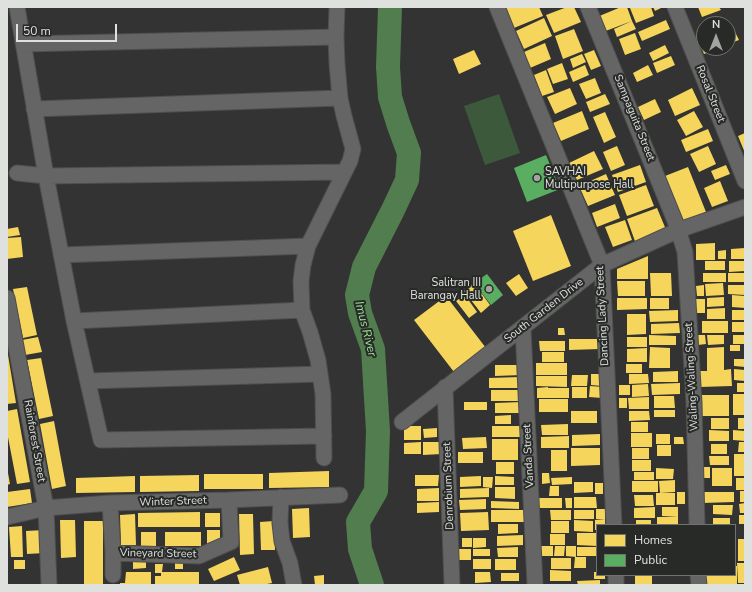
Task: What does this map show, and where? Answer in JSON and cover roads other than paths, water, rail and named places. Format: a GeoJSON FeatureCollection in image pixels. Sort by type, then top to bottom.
{"type":"FeatureCollection","features":[{"type":"Feature","properties":{"kind":"street"},"geometry":{"type":"LineString","coordinates":[[17,7],[61,254],[74,321],[101,440],[324,436]]}},
{"type":"Feature","properties":{"kind":"street"},"geometry":{"type":"LineString","coordinates":[[324,458],[323,394],[318,360],[302,310],[301,281],[308,246],[350,161],[353,149],[340,98],[336,37],[337,7]]}},
{"type":"Feature","properties":{"kind":"street","name":"Dancing Lady Street"},"geometry":{"type":"LineString","coordinates":[[497,7],[602,265],[614,524]]}},
{"type":"Feature","properties":{"kind":"street","name":"Sampaguita Street"},"geometry":{"type":"LineString","coordinates":[[588,7],[679,230]]}},
{"type":"Feature","properties":{"kind":"street","name":"Rosal Street"},"geometry":{"type":"LineString","coordinates":[[675,7],[745,181]]}},
{"type":"Feature","properties":{"kind":"street"},"geometry":{"type":"LineString","coordinates":[[24,44],[336,37]]}},
{"type":"Feature","properties":{"kind":"street"},"geometry":{"type":"LineString","coordinates":[[34,109],[340,98]]}},
{"type":"Feature","properties":{"kind":"street"},"geometry":{"type":"LineString","coordinates":[[17,173],[46,176],[344,172]]}},
{"type":"Feature","properties":{"kind":"street","name":"South Garden Drive"},"geometry":{"type":"LineString","coordinates":[[402,422],[602,265],[679,230],[745,207]]}},
{"type":"Feature","properties":{"kind":"street","name":"Waling-Waling Street"},"geometry":{"type":"LineString","coordinates":[[679,230],[685,252],[686,268],[694,402],[697,524]]}},
{"type":"Feature","properties":{"kind":"street"},"geometry":{"type":"LineString","coordinates":[[61,254],[308,246]]}},
{"type":"Feature","properties":{"kind":"street","name":"Rainforest Street"},"geometry":{"type":"LineString","coordinates":[[7,298],[10,329],[46,508],[49,585]]}},
{"type":"Feature","properties":{"kind":"street"},"geometry":{"type":"LineString","coordinates":[[74,321],[302,310]]}},
{"type":"Feature","properties":{"kind":"street","name":"Vanda Street"},"geometry":{"type":"LineString","coordinates":[[523,328],[535,585]]}},
{"type":"Feature","properties":{"kind":"street"},"geometry":{"type":"LineString","coordinates":[[88,381],[320,374]]}},
{"type":"Feature","properties":{"kind":"street","name":"Denrobium Street"},"geometry":{"type":"LineString","coordinates":[[445,387],[452,585]]}},
{"type":"Feature","properties":{"kind":"street","name":"Winter Street"},"geometry":{"type":"LineString","coordinates":[[7,517],[46,508],[110,503],[340,495]]}},
{"type":"Feature","properties":{"kind":"street"},"geometry":{"type":"LineString","coordinates":[[281,498],[280,523],[282,541],[290,563],[294,585]]}},
{"type":"Feature","properties":{"kind":"street","name":"Vineyard Street"},"geometry":{"type":"LineString","coordinates":[[113,553],[199,556],[231,542],[229,500]]}},
{"type":"Feature","properties":{"kind":"street","name":"Vineyard Street"},"geometry":{"type":"LineString","coordinates":[[110,503],[113,575]]}},
{"type":"Feature","properties":{"kind":"waterway","name":"Imus River"},"geometry":{"type":"LineString","coordinates":[[372,585],[360,549],[358,522],[376,491],[378,431],[373,349],[360,313],[357,295],[364,267],[407,180],[409,153],[390,97],[388,67],[390,7]]}},
{"type":"Feature","properties":{"kind":"place","name":"SAVHAI Multipurpose Hall"},"geometry":{"type":"Point","coordinates":[537,178]}},
{"type":"Feature","properties":{"kind":"place","name":"Salitran III Barangay Hall"},"geometry":{"type":"Point","coordinates":[489,289]}}]}
